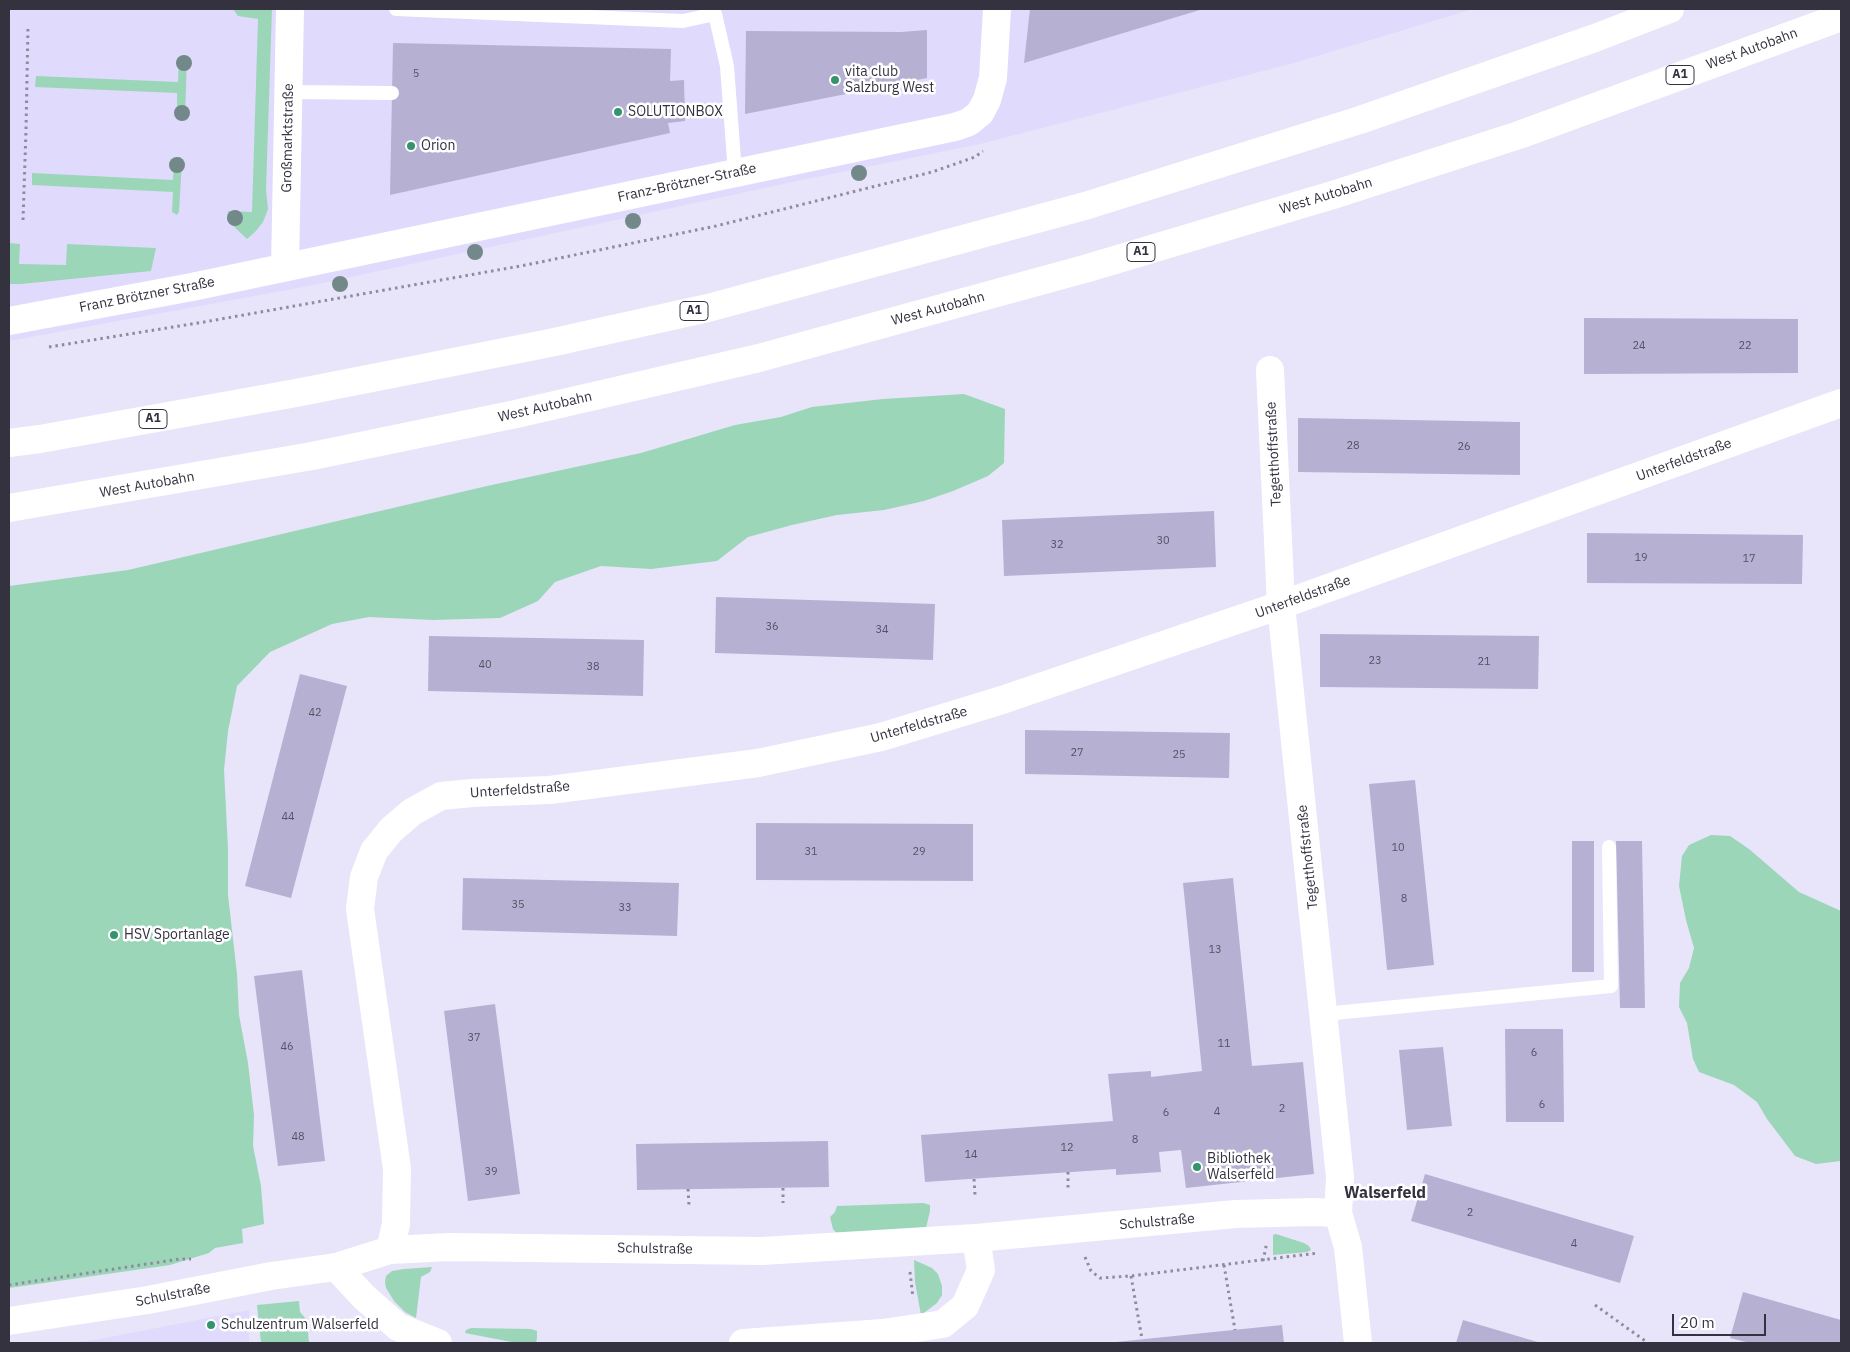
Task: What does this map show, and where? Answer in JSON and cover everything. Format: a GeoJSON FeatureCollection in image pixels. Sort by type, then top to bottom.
{"type":"FeatureCollection","features":[{"type":"Feature","properties":{"kind":"main road","name":"Großmarktstraße"},"geometry":{"type":"LineString","coordinates":[[285,267],[290,9]]}},
{"type":"Feature","properties":{"kind":"main road","name":"Franz-Brötzner-Straße"},"geometry":{"type":"LineString","coordinates":[[285,267],[955,127],[969,122],[980,112],[987,100],[993,78],[997,9]]}},
{"type":"Feature","properties":{"kind":"main road","name":"A1"},"geometry":{"type":"LineString","coordinates":[[9,443],[296,393],[550,343],[708,308],[1095,203],[1360,120],[1595,38],[1670,9]]}},
{"type":"Feature","properties":{"kind":"main road","name":"West Autobahn"},"geometry":{"type":"LineString","coordinates":[[9,508],[312,456],[516,414],[759,358],[1088,268],[1345,191],[1519,135],[1841,17]]}},
{"type":"Feature","properties":{"kind":"main road","name":"Franz Brötzner Straße"},"geometry":{"type":"LineString","coordinates":[[9,321],[285,267]]}},
{"type":"Feature","properties":{"kind":"main road","name":"Tegetthoffstraße"},"geometry":{"type":"LineString","coordinates":[[1270,370],[1281,605],[1340,1177],[1338,1213],[1348,1247],[1358,1343]]}},
{"type":"Feature","properties":{"kind":"main road","name":"Unterfeldstraße"},"geometry":{"type":"LineString","coordinates":[[390,1250],[396,1224],[397,1169],[360,909],[364,877],[374,851],[391,830],[412,812],[441,796],[550,790],[758,764],[880,737],[1002,700],[1281,605],[1841,403]]}},
{"type":"Feature","properties":{"kind":"main road","name":"Schulstraße"},"geometry":{"type":"LineString","coordinates":[[9,1321],[148,1300],[254,1279],[336,1267],[390,1250],[450,1247],[762,1250],[976,1238],[1236,1214],[1279,1212],[1338,1213]]}},
{"type":"Feature","properties":{"kind":"main road"},"geometry":{"type":"LineString","coordinates":[[743,1343],[883,1333],[943,1324],[965,1306],[981,1270],[976,1238]]}},
{"type":"Feature","properties":{"kind":"main road"},"geometry":{"type":"LineString","coordinates":[[336,1267],[364,1297],[398,1327],[438,1343]]}},
{"type":"Feature","properties":{"kind":"lane"},"geometry":{"type":"LineString","coordinates":[[396,9],[683,21],[715,12],[727,66],[735,173]]}},
{"type":"Feature","properties":{"kind":"lane"},"geometry":{"type":"LineString","coordinates":[[289,92],[392,93]]}},
{"type":"Feature","properties":{"kind":"lane"},"geometry":{"type":"LineString","coordinates":[[1324,1014],[1611,986],[1609,846]]}},
{"type":"Feature","properties":{"kind":"path"},"geometry":{"type":"LineString","coordinates":[[23,220],[28,27]]}},
{"type":"Feature","properties":{"kind":"path"},"geometry":{"type":"LineString","coordinates":[[1068,1172],[1068,1188]]}},
{"type":"Feature","properties":{"kind":"path"},"geometry":{"type":"LineString","coordinates":[[974,1179],[975,1196]]}},
{"type":"Feature","properties":{"kind":"path"},"geometry":{"type":"LineString","coordinates":[[783,1188],[783,1203]]}},
{"type":"Feature","properties":{"kind":"path"},"geometry":{"type":"LineString","coordinates":[[688,1190],[689,1205]]}},
{"type":"Feature","properties":{"kind":"path"},"geometry":{"type":"LineString","coordinates":[[1079,1229],[1085,1258],[1092,1271],[1100,1278],[1308,1256],[1348,1247]]}},
{"type":"Feature","properties":{"kind":"path"},"geometry":{"type":"LineString","coordinates":[[906,1242],[917,1328]]}},
{"type":"Feature","properties":{"kind":"path"},"geometry":{"type":"LineString","coordinates":[[1224,1265],[1235,1330]]}},
{"type":"Feature","properties":{"kind":"path"},"geometry":{"type":"LineString","coordinates":[[1131,1276],[1142,1339]]}},
{"type":"Feature","properties":{"kind":"path"},"geometry":{"type":"LineString","coordinates":[[1595,1304],[1648,1343]]}},
{"type":"Feature","properties":{"kind":"shaded area"},"geometry":{"type":"Polygon","coordinates":[[[9,9],[1473,9],[1294,63],[980,144],[797,181],[309,286],[9,341],[9,9]]]}},
{"type":"Feature","properties":{"kind":"shaded area","name":"Schulzentrum Walserfeld"},"geometry":{"type":"Polygon","coordinates":[[[249,1310],[249,1343],[65,1343],[95,1340],[249,1310]]]}},
{"type":"Feature","properties":{"kind":"green space"},"geometry":{"type":"Polygon","coordinates":[[[233,9],[272,9],[266,189],[268,209],[263,222],[247,239],[227,220],[228,211],[252,212],[258,19],[238,16],[233,9]]]}},
{"type":"Feature","properties":{"kind":"green space"},"geometry":{"type":"Polygon","coordinates":[[[179,57],[187,57],[185,117],[177,117],[177,93],[35,87],[36,76],[178,82],[179,57]]]}},
{"type":"Feature","properties":{"kind":"green space"},"geometry":{"type":"Polygon","coordinates":[[[181,157],[182,160],[179,212],[177,215],[172,212],[173,192],[32,185],[32,173],[173,180],[174,160],[181,157]]]}},
{"type":"Feature","properties":{"kind":"green space"},"geometry":{"type":"Polygon","coordinates":[[[9,243],[20,244],[19,264],[66,265],[67,244],[156,248],[151,271],[9,284],[9,243]]]}},
{"type":"Feature","properties":{"kind":"green space"},"geometry":{"type":"Polygon","coordinates":[[[964,394],[1005,409],[1004,463],[988,476],[953,491],[924,501],[884,510],[837,515],[748,537],[717,561],[651,569],[601,566],[555,582],[538,601],[500,618],[433,620],[369,617],[332,624],[270,652],[237,686],[228,731],[224,770],[228,848],[228,895],[237,974],[239,1015],[248,1063],[254,1115],[253,1146],[261,1186],[264,1224],[242,1229],[243,1243],[215,1248],[209,1253],[170,1265],[9,1288],[9,586],[128,570],[487,486],[641,453],[735,425],[781,417],[812,407],[883,399],[964,394]]]}},
{"type":"Feature","properties":{"kind":"green space"},"geometry":{"type":"Polygon","coordinates":[[[1711,835],[1730,836],[1749,849],[1799,892],[1841,911],[1841,1161],[1816,1164],[1795,1156],[1767,1119],[1757,1102],[1734,1085],[1699,1072],[1693,1059],[1687,1023],[1679,1007],[1680,983],[1689,968],[1694,948],[1679,886],[1682,856],[1689,845],[1711,835]]]}},
{"type":"Feature","properties":{"kind":"green space"},"geometry":{"type":"Polygon","coordinates":[[[923,1203],[930,1205],[926,1228],[838,1235],[833,1229],[830,1217],[835,1212],[837,1206],[923,1203]]]}},
{"type":"Feature","properties":{"kind":"green space"},"geometry":{"type":"Polygon","coordinates":[[[1276,1234],[1304,1243],[1311,1250],[1273,1255],[1273,1235],[1276,1234]]]}},
{"type":"Feature","properties":{"kind":"green space"},"geometry":{"type":"Polygon","coordinates":[[[914,1260],[932,1268],[938,1274],[942,1286],[942,1295],[937,1303],[921,1315],[915,1282],[914,1260]]]}},
{"type":"Feature","properties":{"kind":"green space"},"geometry":{"type":"Polygon","coordinates":[[[432,1267],[430,1272],[421,1277],[416,1318],[405,1312],[394,1301],[386,1288],[386,1276],[392,1271],[432,1267]]]}},
{"type":"Feature","properties":{"kind":"green space"},"geometry":{"type":"Polygon","coordinates":[[[299,1301],[300,1312],[307,1320],[309,1343],[261,1343],[257,1305],[299,1301]]]}},
{"type":"Feature","properties":{"kind":"green space"},"geometry":{"type":"Polygon","coordinates":[[[471,1328],[531,1329],[537,1331],[537,1338],[536,1343],[517,1343],[465,1333],[466,1330],[471,1328]]]}},
{"type":"Feature","properties":{"kind":"building"},"geometry":{"type":"Polygon","coordinates":[[[1030,9],[1203,9],[1024,63],[1030,9]]]}},
{"type":"Feature","properties":{"kind":"building"},"geometry":{"type":"Polygon","coordinates":[[[927,30],[927,78],[745,114],[746,31],[901,32],[927,30]]]}},
{"type":"Feature","properties":{"kind":"building"},"geometry":{"type":"Polygon","coordinates":[[[393,43],[671,49],[670,81],[684,80],[685,121],[668,123],[670,133],[390,195],[393,43]]]}},
{"type":"Feature","properties":{"kind":"building"},"geometry":{"type":"Polygon","coordinates":[[[1584,318],[1798,319],[1798,373],[1584,374],[1584,318]]]}},
{"type":"Feature","properties":{"kind":"building"},"geometry":{"type":"Polygon","coordinates":[[[1298,418],[1520,422],[1520,475],[1298,472],[1298,418]]]}},
{"type":"Feature","properties":{"kind":"building"},"geometry":{"type":"Polygon","coordinates":[[[1214,511],[1216,567],[1004,576],[1002,520],[1214,511]]]}},
{"type":"Feature","properties":{"kind":"building"},"geometry":{"type":"Polygon","coordinates":[[[1587,533],[1803,535],[1802,584],[1587,583],[1587,533]]]}},
{"type":"Feature","properties":{"kind":"building"},"geometry":{"type":"Polygon","coordinates":[[[716,597],[935,604],[933,660],[715,653],[716,597]]]}},
{"type":"Feature","properties":{"kind":"building"},"geometry":{"type":"Polygon","coordinates":[[[1320,634],[1539,636],[1538,689],[1320,687],[1320,634]]]}},
{"type":"Feature","properties":{"kind":"building"},"geometry":{"type":"Polygon","coordinates":[[[429,636],[644,640],[643,696],[428,691],[429,636]]]}},
{"type":"Feature","properties":{"kind":"building"},"geometry":{"type":"Polygon","coordinates":[[[300,674],[347,686],[291,898],[245,886],[300,674]]]}},
{"type":"Feature","properties":{"kind":"building"},"geometry":{"type":"Polygon","coordinates":[[[1025,730],[1230,733],[1229,778],[1025,774],[1025,730]]]}},
{"type":"Feature","properties":{"kind":"building"},"geometry":{"type":"Polygon","coordinates":[[[1415,780],[1434,965],[1387,970],[1369,784],[1415,780]]]}},
{"type":"Feature","properties":{"kind":"building"},"geometry":{"type":"Polygon","coordinates":[[[756,823],[973,824],[973,881],[756,880],[756,823]]]}},
{"type":"Feature","properties":{"kind":"building"},"geometry":{"type":"Polygon","coordinates":[[[1572,841],[1594,841],[1594,972],[1572,972],[1572,841]]]}},
{"type":"Feature","properties":{"kind":"building"},"geometry":{"type":"Polygon","coordinates":[[[1616,841],[1642,841],[1645,1008],[1620,1008],[1616,841]]]}},
{"type":"Feature","properties":{"kind":"building"},"geometry":{"type":"Polygon","coordinates":[[[463,878],[679,883],[677,936],[462,930],[463,878]]]}},
{"type":"Feature","properties":{"kind":"building"},"geometry":{"type":"Polygon","coordinates":[[[1233,878],[1252,1066],[1303,1062],[1314,1174],[1186,1188],[1181,1150],[1159,1152],[1161,1172],[1116,1175],[1116,1169],[925,1182],[921,1135],[1113,1121],[1108,1074],[1151,1071],[1151,1077],[1202,1071],[1183,883],[1233,878]]]}},
{"type":"Feature","properties":{"kind":"building"},"geometry":{"type":"Polygon","coordinates":[[[302,970],[325,1161],[278,1166],[254,976],[302,970]]]}},
{"type":"Feature","properties":{"kind":"building"},"geometry":{"type":"Polygon","coordinates":[[[495,1004],[520,1194],[468,1201],[444,1011],[495,1004]]]}},
{"type":"Feature","properties":{"kind":"building"},"geometry":{"type":"Polygon","coordinates":[[[1505,1029],[1563,1029],[1564,1122],[1506,1122],[1505,1029]]]}},
{"type":"Feature","properties":{"kind":"building"},"geometry":{"type":"Polygon","coordinates":[[[1443,1047],[1452,1126],[1407,1130],[1399,1050],[1443,1047]]]}},
{"type":"Feature","properties":{"kind":"building"},"geometry":{"type":"Polygon","coordinates":[[[828,1141],[829,1187],[637,1190],[636,1144],[828,1141]]]}},
{"type":"Feature","properties":{"kind":"building"},"geometry":{"type":"Polygon","coordinates":[[[1425,1174],[1634,1236],[1620,1283],[1411,1221],[1425,1174]]]}},
{"type":"Feature","properties":{"kind":"building"},"geometry":{"type":"Polygon","coordinates":[[[1743,1292],[1841,1320],[1841,1343],[1750,1343],[1730,1338],[1743,1292]]]}},
{"type":"Feature","properties":{"kind":"building"},"geometry":{"type":"Polygon","coordinates":[[[1463,1320],[1541,1343],[1456,1343],[1463,1320]]]}},
{"type":"Feature","properties":{"kind":"building"},"geometry":{"type":"Polygon","coordinates":[[[1282,1325],[1284,1343],[1116,1343],[1116,1342],[1282,1325]]]}},
{"type":"Feature","properties":{"kind":"place","name":"vita club Salzburg West"},"geometry":{"type":"Point","coordinates":[835,80]}},
{"type":"Feature","properties":{"kind":"place","name":"SOLUTIONBOX"},"geometry":{"type":"Point","coordinates":[618,112]}},
{"type":"Feature","properties":{"kind":"place","name":"Orion"},"geometry":{"type":"Point","coordinates":[411,146]}},
{"type":"Feature","properties":{"kind":"place","name":"HSV Sportanlage"},"geometry":{"type":"Point","coordinates":[114,935]}},
{"type":"Feature","properties":{"kind":"place","name":"Bibliothek Walserfeld"},"geometry":{"type":"Point","coordinates":[1197,1167]}},
{"type":"Feature","properties":{"kind":"place","name":"Schulzentrum Walserfeld"},"geometry":{"type":"Point","coordinates":[211,1325]}},
{"type":"Feature","properties":{"kind":"district","name":"Walserfeld"},"geometry":{"type":"Point","coordinates":[1385,1193]}}]}
